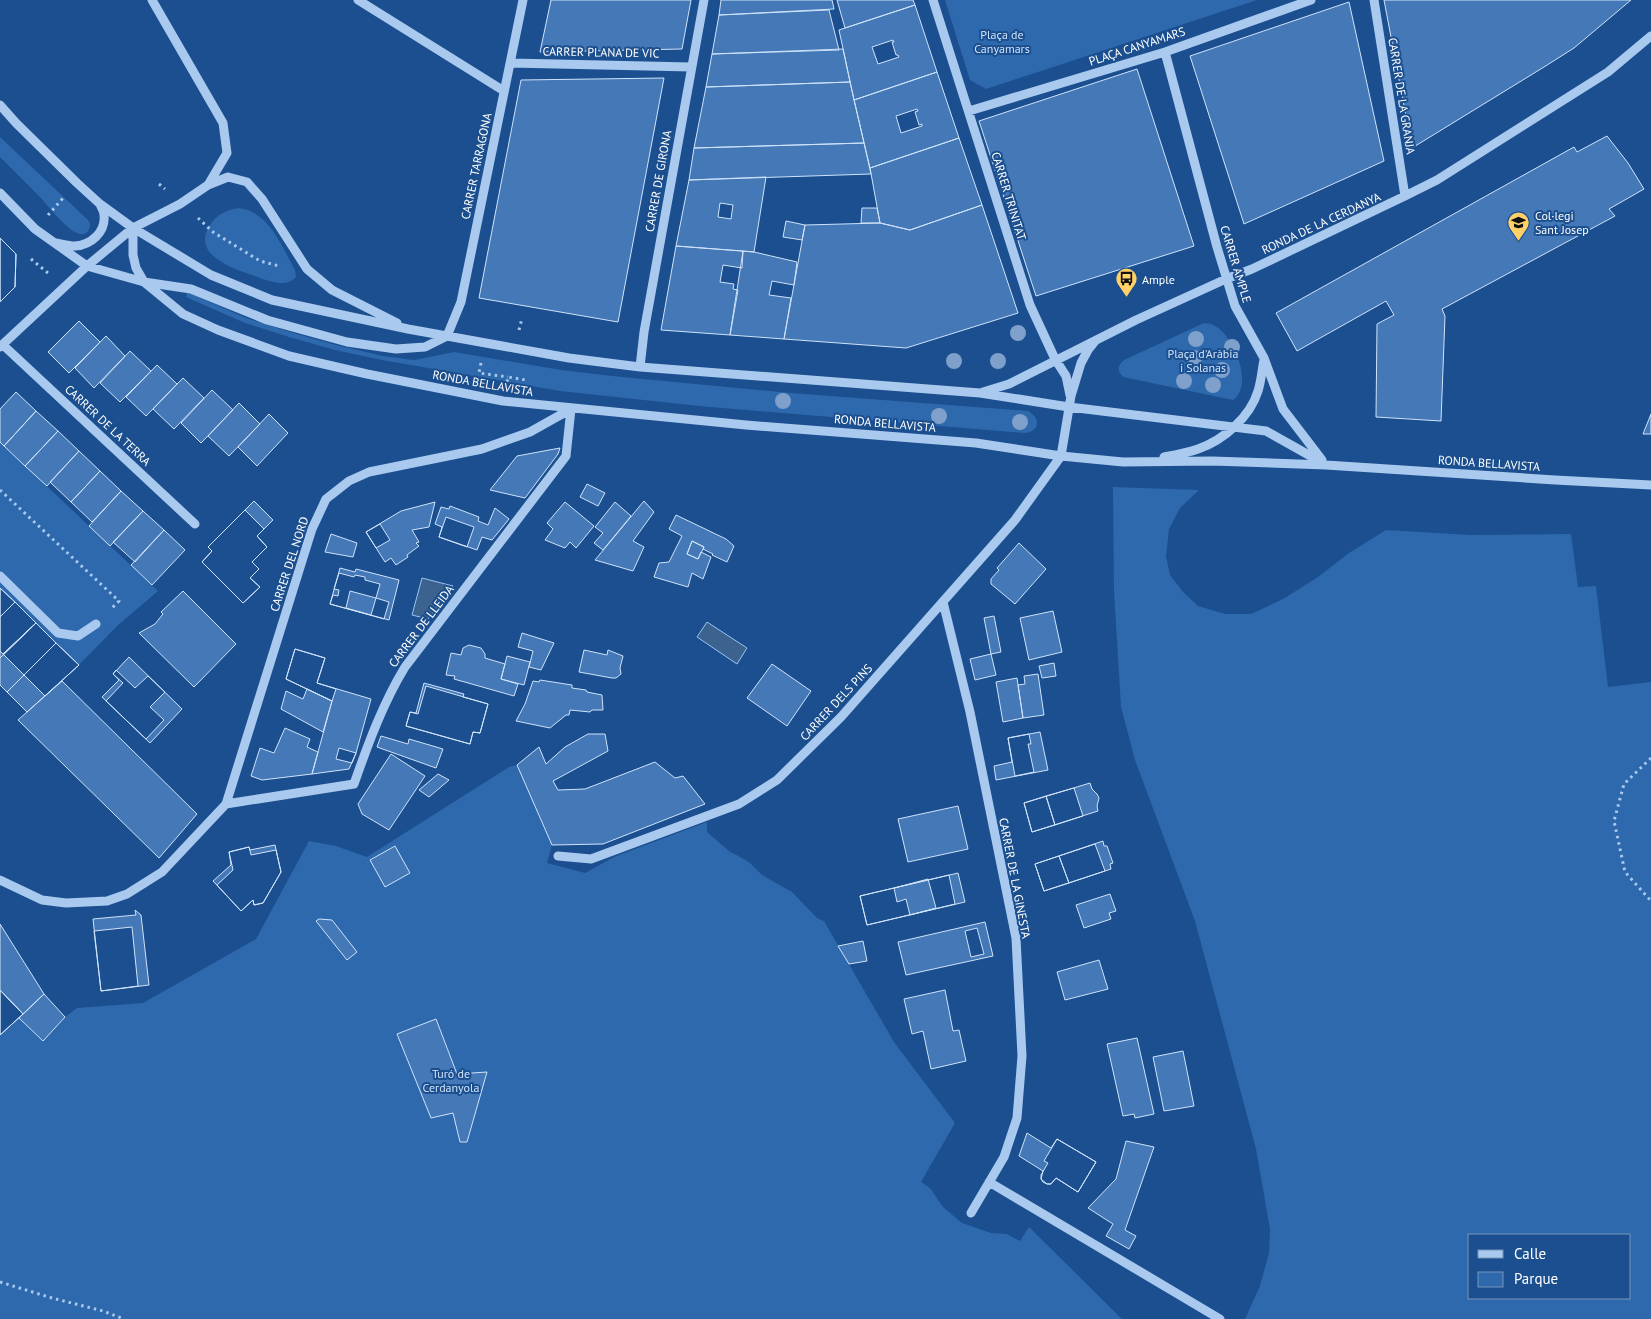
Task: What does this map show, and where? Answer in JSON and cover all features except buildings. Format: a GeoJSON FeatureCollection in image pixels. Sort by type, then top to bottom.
{"type":"FeatureCollection","features":[{"type":"Feature","properties":{"kind":"street"},"geometry":{"type":"LineString","coordinates":[[152,0],[223,123],[228,152],[208,185]]}},
{"type":"Feature","properties":{"kind":"street"},"geometry":{"type":"LineString","coordinates":[[358,0],[504,91]]}},
{"type":"Feature","properties":{"kind":"street","name":"CARRER TARRAGONA"},"geometry":{"type":"LineString","coordinates":[[447,336],[461,302],[524,0]]}},
{"type":"Feature","properties":{"kind":"street","name":"CARRER DE GIRONA"},"geometry":{"type":"LineString","coordinates":[[640,367],[644,332],[704,0]]}},
{"type":"Feature","properties":{"kind":"street","name":"CARRER TRINITAT"},"geometry":{"type":"LineString","coordinates":[[933,0],[1030,305],[1056,360],[1066,376],[1071,396]]}},
{"type":"Feature","properties":{"kind":"street","name":"PLAÇA CANYAMARS"},"geometry":{"type":"LineString","coordinates":[[969,111],[1165,52],[1312,0]]}},
{"type":"Feature","properties":{"kind":"street","name":"CARRER DE LA GRANJA"},"geometry":{"type":"LineString","coordinates":[[1374,0],[1406,196]]}},
{"type":"Feature","properties":{"kind":"street","name":"RONDA DE LA CERDANYA"},"geometry":{"type":"LineString","coordinates":[[980,393],[1010,384],[1096,340],[1226,279],[1252,269],[1437,180],[1608,72],[1651,36]]}},
{"type":"Feature","properties":{"kind":"street","name":"CARRER AMPLE"},"geometry":{"type":"LineString","coordinates":[[1165,52],[1226,279],[1235,306],[1264,358],[1282,409],[1326,464]]}},
{"type":"Feature","properties":{"kind":"street","name":"CARRER PLANA DE VIC"},"geometry":{"type":"LineString","coordinates":[[511,63],[691,67]]}},
{"type":"Feature","properties":{"kind":"street","name":"RONDA BELLAVISTA"},"geometry":{"type":"LineString","coordinates":[[0,105],[77,183],[100,204],[133,228],[211,275],[272,300],[408,329],[568,358],[640,367],[980,393],[1069,407],[1266,431],[1326,464]]}},
{"type":"Feature","properties":{"kind":"street"},"geometry":{"type":"LineString","coordinates":[[1,346],[87,266],[133,228],[180,204],[208,185],[228,178],[247,182],[262,199],[307,270],[332,290],[408,329]]}},
{"type":"Feature","properties":{"kind":"street"},"geometry":{"type":"LineString","coordinates":[[0,193],[35,229],[87,266],[144,282],[191,289],[267,320],[347,342],[396,349],[425,347],[447,336]]}},
{"type":"Feature","properties":{"kind":"street"},"geometry":{"type":"LineString","coordinates":[[53,242],[74,246],[88,243],[103,227],[104,215],[100,204]]}},
{"type":"Feature","properties":{"kind":"street"},"geometry":{"type":"LineString","coordinates":[[133,228],[133,255],[136,268],[144,282]]}},
{"type":"Feature","properties":{"kind":"street","name":"RONDA BELLAVISTA"},"geometry":{"type":"LineString","coordinates":[[144,282],[183,314],[218,330],[288,356],[503,401],[746,425],[976,443],[1061,456],[1123,462],[1326,464],[1651,485]]}},
{"type":"Feature","properties":{"kind":"street"},"geometry":{"type":"LineString","coordinates":[[1061,456],[1071,396],[1081,363],[1096,340]]}},
{"type":"Feature","properties":{"kind":"street","name":"CARRER DE LA TERRA"},"geometry":{"type":"LineString","coordinates":[[1,346],[195,524]]}},
{"type":"Feature","properties":{"kind":"street"},"geometry":{"type":"LineString","coordinates":[[1234,427],[1252,405],[1258,391],[1264,358]]}},
{"type":"Feature","properties":{"kind":"street","name":"CARRER DE LLEIDA"},"geometry":{"type":"LineString","coordinates":[[226,804],[354,784],[367,746],[394,686],[405,667],[566,456],[571,409]]}},
{"type":"Feature","properties":{"kind":"street","name":"CARRER DEL NORD"},"geometry":{"type":"LineString","coordinates":[[226,804],[312,529],[326,500],[349,481],[369,472],[482,449],[530,432],[571,409]]}},
{"type":"Feature","properties":{"kind":"street","name":"RONDA BELLAVISTA"},"geometry":{"type":"LineString","coordinates":[[1152,461],[1199,448],[1218,439],[1234,427]]}},
{"type":"Feature","properties":{"kind":"street","name":"CARRER DELS PINS"},"geometry":{"type":"LineString","coordinates":[[558,856],[591,858],[739,804],[777,780],[841,717],[1015,520],[1061,456]]}},
{"type":"Feature","properties":{"kind":"street"},"geometry":{"type":"LineString","coordinates":[[0,576],[58,633],[78,636],[96,624]]}},
{"type":"Feature","properties":{"kind":"street","name":"CARRER DE LA GINESTA"},"geometry":{"type":"LineString","coordinates":[[943,602],[970,712],[1016,938],[1022,1056],[1017,1118],[1004,1157],[972,1213]]}},
{"type":"Feature","properties":{"kind":"street"},"geometry":{"type":"LineString","coordinates":[[0,880],[42,900],[66,904],[107,901],[127,894],[162,872],[226,804]]}},
{"type":"Feature","properties":{"kind":"street"},"geometry":{"type":"LineString","coordinates":[[989,1182],[1220,1319]]}},
{"type":"Feature","properties":{"kind":"path"},"geometry":{"type":"LineString","coordinates":[[35,229],[77,183]]}},
{"type":"Feature","properties":{"kind":"path"},"geometry":{"type":"LineString","coordinates":[[159,184],[213,232],[260,261],[295,270],[307,270]]}},
{"type":"Feature","properties":{"kind":"path"},"geometry":{"type":"LineString","coordinates":[[515,349],[522,318]]}},
{"type":"Feature","properties":{"kind":"path"},"geometry":{"type":"LineString","coordinates":[[488,365],[481,363],[479,373],[527,380]]}},
{"type":"Feature","properties":{"kind":"path"},"geometry":{"type":"LineString","coordinates":[[503,401],[508,377]]}},
{"type":"Feature","properties":{"kind":"path"},"geometry":{"type":"LineString","coordinates":[[0,490],[119,600]]}},
{"type":"Feature","properties":{"kind":"path"},"geometry":{"type":"LineString","coordinates":[[1651,758],[1624,784],[1614,821],[1625,872],[1651,901]]}},
{"type":"Feature","properties":{"kind":"path"},"geometry":{"type":"LineString","coordinates":[[0,1282],[52,1298],[103,1310],[124,1319]]}},
{"type":"Feature","properties":{"kind":"green space","name":"Plaça de Canyamars"},"geometry":{"type":"Polygon","coordinates":[[[945,0],[1257,0],[986,89],[970,80],[945,0]]]}},
{"type":"Feature","properties":{"kind":"green space"},"geometry":{"type":"Polygon","coordinates":[[[0,137],[88,220],[90,227],[86,233],[80,234],[71,230],[0,157],[0,137]]]}},
{"type":"Feature","properties":{"kind":"green space"},"geometry":{"type":"Polygon","coordinates":[[[239,208],[259,216],[273,232],[295,270],[296,277],[293,280],[282,283],[274,282],[243,272],[224,264],[209,252],[205,235],[210,225],[223,213],[239,208]]]}},
{"type":"Feature","properties":{"kind":"green space"},"geometry":{"type":"Polygon","coordinates":[[[187,292],[246,318],[336,345],[383,356],[414,360],[454,352],[561,370],[612,376],[791,393],[1028,411],[1035,417],[1037,424],[1034,430],[1025,433],[699,406],[560,391],[335,350],[245,323],[186,297],[187,292]]]}},
{"type":"Feature","properties":{"kind":"green space","name":"Plaça d'Aràbia i Solanas"},"geometry":{"type":"Polygon","coordinates":[[[1204,323],[1211,324],[1227,337],[1238,359],[1242,371],[1242,383],[1239,393],[1233,400],[1123,377],[1120,373],[1119,366],[1124,360],[1204,323]]]}},
{"type":"Feature","properties":{"kind":"green space"},"geometry":{"type":"Polygon","coordinates":[[[0,442],[158,591],[117,626],[79,665],[0,588],[0,442]]]}},
{"type":"Feature","properties":{"kind":"green space"},"geometry":{"type":"Polygon","coordinates":[[[1113,487],[1199,490],[1180,508],[1169,529],[1166,556],[1170,575],[1183,592],[1198,606],[1225,614],[1251,614],[1283,599],[1386,530],[1471,535],[1571,534],[1578,587],[1596,586],[1608,687],[1651,682],[1651,1319],[1245,1319],[1260,1286],[1269,1253],[1270,1229],[1256,1149],[1195,921],[1135,760],[1121,707],[1114,591],[1113,487]]]}},
{"type":"Feature","properties":{"kind":"green space","name":"Turó de Cerdanyola"},"geometry":{"type":"Polygon","coordinates":[[[517,765],[552,845],[547,863],[585,873],[614,857],[707,822],[707,832],[729,851],[749,862],[762,875],[792,892],[817,918],[824,921],[894,1042],[955,1123],[921,1182],[930,1188],[943,1207],[962,1223],[991,1233],[1007,1234],[1020,1241],[1029,1227],[1122,1319],[0,1319],[0,1035],[19,1018],[43,1041],[65,1017],[77,1008],[143,1003],[256,939],[309,841],[336,846],[367,857],[509,767],[517,765]]]}},
{"type":"Feature","properties":{"kind":"shaded area"},"geometry":{"type":"Polygon","coordinates":[[[422,578],[453,586],[428,619],[412,615],[422,578]]]}},
{"type":"Feature","properties":{"kind":"shaded area"},"geometry":{"type":"Polygon","coordinates":[[[707,622],[747,648],[737,664],[697,637],[707,622]]]}},
{"type":"Feature","properties":{"kind":"place","name":"Col·legi Sant Josep"},"geometry":{"type":"Point","coordinates":[1519,241]}},
{"type":"Feature","properties":{"kind":"place","name":"Ample"},"geometry":{"type":"Point","coordinates":[1126,298]}}]}
